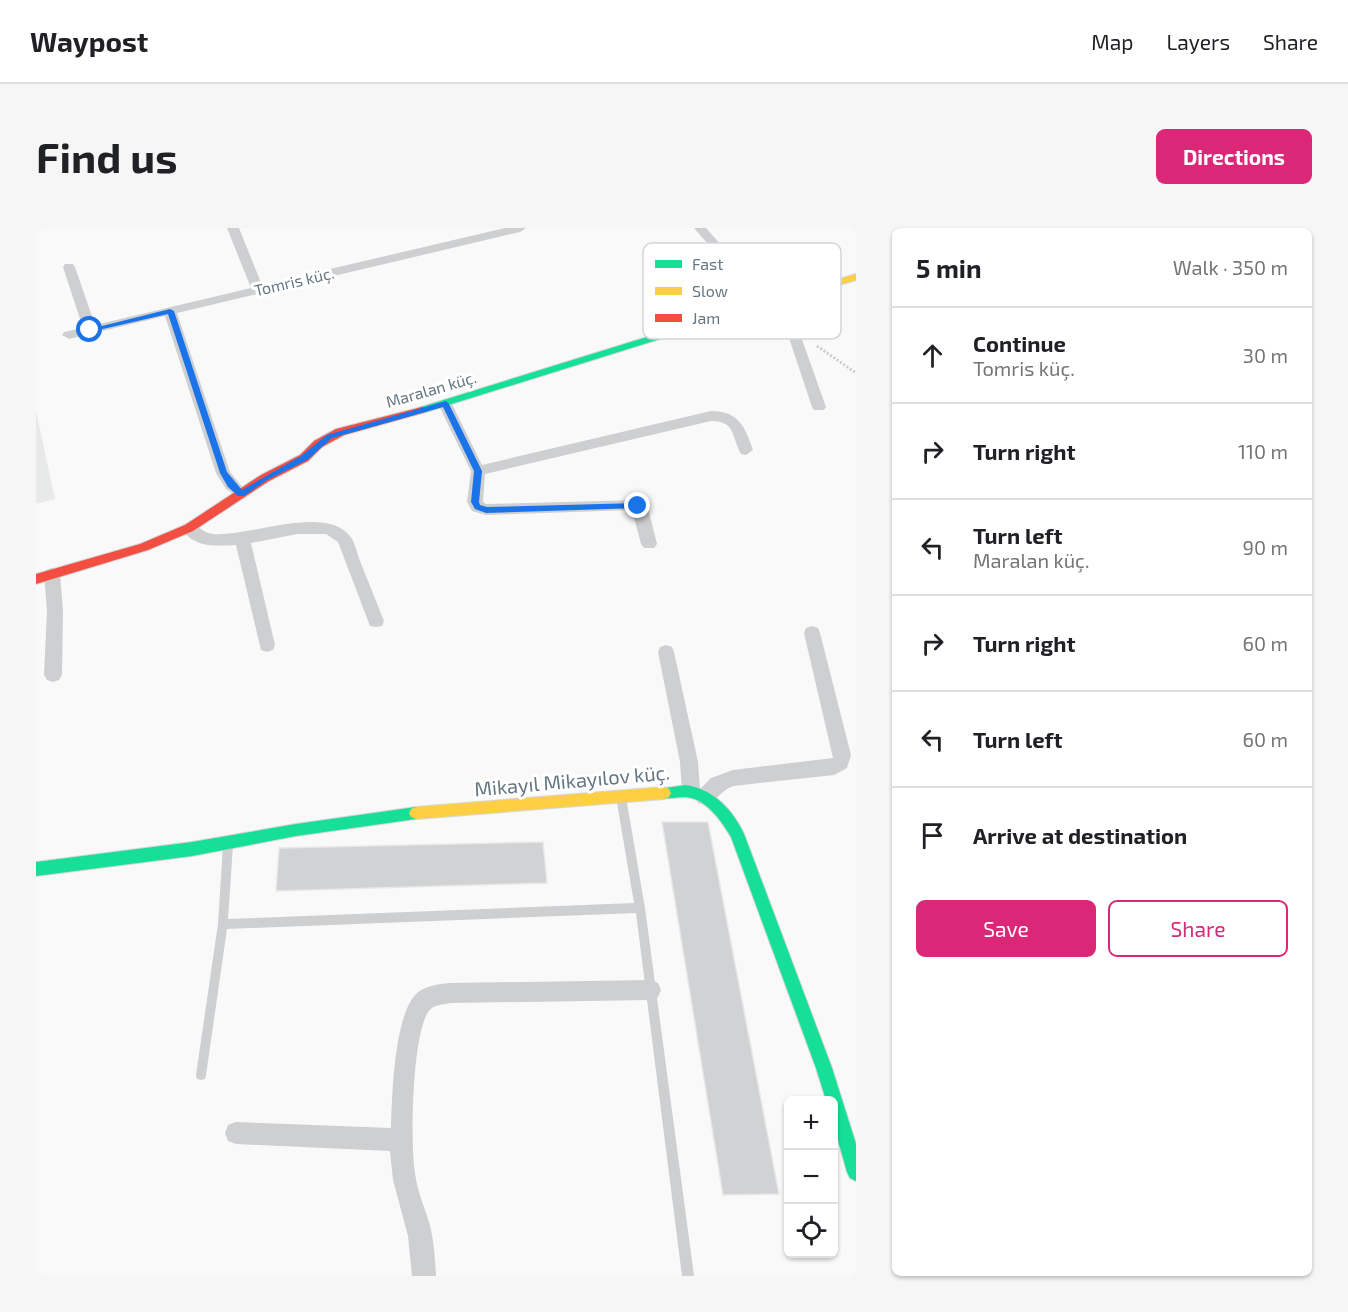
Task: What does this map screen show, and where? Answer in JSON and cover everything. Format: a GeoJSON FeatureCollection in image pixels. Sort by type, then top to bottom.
{"type":"FeatureCollection","features":[{"type":"Feature","properties":{"kind":"street"},"geometry":{"type":"LineString","coordinates":[[233,228],[258,290]]}},
{"type":"Feature","properties":{"kind":"street","name":"Tomris küç."},"geometry":{"type":"LineString","coordinates":[[69,335],[519,228]]}},
{"type":"Feature","properties":{"kind":"street"},"geometry":{"type":"LineString","coordinates":[[700,228],[713,243]]}},
{"type":"Feature","properties":{"kind":"street"},"geometry":{"type":"LineString","coordinates":[[69,267],[90,330]]}},
{"type":"Feature","properties":{"kind":"street","name":"Maralan küç."},"geometry":{"type":"LineString","coordinates":[[841,281],[856,277]]}},
{"type":"Feature","properties":{"kind":"street"},"geometry":{"type":"LineString","coordinates":[[170,311],[224,473],[231,485],[241,494]]}},
{"type":"Feature","properties":{"kind":"street","name":"Maralan küç."},"geometry":{"type":"LineString","coordinates":[[44,577],[144,547],[189,528],[265,478],[304,458],[329,436],[446,404],[650,339]]}},
{"type":"Feature","properties":{"kind":"street"},"geometry":{"type":"LineString","coordinates":[[795,339],[800,346],[819,407]]}},
{"type":"Feature","properties":{"kind":"street"},"geometry":{"type":"LineString","coordinates":[[446,404],[478,471],[475,502],[477,507],[486,510],[635,504],[640,508],[649,544]]}},
{"type":"Feature","properties":{"kind":"street"},"geometry":{"type":"LineString","coordinates":[[478,471],[711,416],[729,417],[735,422],[746,450]]}},
{"type":"Feature","properties":{"kind":"street"},"geometry":{"type":"LineString","coordinates":[[189,528],[199,538],[242,539],[317,526],[338,532],[344,539],[376,621]]}},
{"type":"Feature","properties":{"kind":"street"},"geometry":{"type":"LineString","coordinates":[[242,539],[267,645]]}},
{"type":"Feature","properties":{"kind":"street"},"geometry":{"type":"LineString","coordinates":[[44,577],[55,611],[52,675]]}},
{"type":"Feature","properties":{"kind":"street"},"geometry":{"type":"LineString","coordinates":[[698,794],[732,778],[834,767],[841,762],[842,755],[812,633]]}},
{"type":"Feature","properties":{"kind":"street"},"geometry":{"type":"LineString","coordinates":[[666,652],[698,794],[723,811],[733,824],[741,843],[824,1068],[856,1172]]}},
{"type":"Feature","properties":{"kind":"street","name":"Mikayıl Mikayılov küç."},"geometry":{"type":"LineString","coordinates":[[36,869],[228,843],[296,830],[436,810],[620,795],[698,794]]}},
{"type":"Feature","properties":{"kind":"street"},"geometry":{"type":"LineString","coordinates":[[424,1276],[419,1228],[407,1197],[404,1179],[402,1140],[409,1038],[415,1013],[422,1002],[433,995],[450,993],[651,990]]}},
{"type":"Feature","properties":{"kind":"street"},"geometry":{"type":"LineString","coordinates":[[236,1133],[402,1140]]}},
{"type":"Feature","properties":{"kind":"lane"},"geometry":{"type":"LineString","coordinates":[[620,795],[640,908],[688,1276]]}},
{"type":"Feature","properties":{"kind":"lane"},"geometry":{"type":"LineString","coordinates":[[201,1075],[223,924],[228,843]]}},
{"type":"Feature","properties":{"kind":"lane"},"geometry":{"type":"LineString","coordinates":[[223,924],[640,908]]}},
{"type":"Feature","properties":{"kind":"path"},"geometry":{"type":"LineString","coordinates":[[804,339],[856,373]]}},
{"type":"Feature","properties":{"kind":"shaded area"},"geometry":{"type":"Polygon","coordinates":[[[36,411],[55,499],[36,504],[36,411]]]}},
{"type":"Feature","properties":{"kind":"building"},"geometry":{"type":"Polygon","coordinates":[[[662,822],[708,822],[779,1194],[723,1195],[662,822]]]}},
{"type":"Feature","properties":{"kind":"building"},"geometry":{"type":"Polygon","coordinates":[[[543,842],[547,883],[276,891],[279,848],[543,842]]]}},
{"type":"Feature","properties":{"kind":"traffic: fast"},"geometry":{"type":"LineString","coordinates":[[422,410],[650,339]]}},
{"type":"Feature","properties":{"kind":"traffic: fast"},"geometry":{"type":"LineString","coordinates":[[664,793],[686,791],[700,795],[719,809],[737,834],[824,1068],[856,1172]]}},
{"type":"Feature","properties":{"kind":"traffic: fast"},"geometry":{"type":"LineString","coordinates":[[36,869],[192,849],[296,830],[416,813]]}},
{"type":"Feature","properties":{"kind":"traffic: slow"},"geometry":{"type":"LineString","coordinates":[[841,281],[856,277]]}},
{"type":"Feature","properties":{"kind":"traffic: slow"},"geometry":{"type":"LineString","coordinates":[[416,813],[664,793]]}},
{"type":"Feature","properties":{"kind":"traffic: jam"},"geometry":{"type":"LineString","coordinates":[[36,579],[144,547],[189,528],[265,478],[304,458],[318,444],[340,432],[422,410]]}},
{"type":"Feature","properties":{"kind":"route"},"geometry":{"type":"LineString","coordinates":[[90,330],[170,311],[224,473],[231,485],[241,494],[265,478],[304,458],[329,436],[446,404],[478,471],[475,502],[477,507],[486,510],[635,504],[638,506]]}}]}
